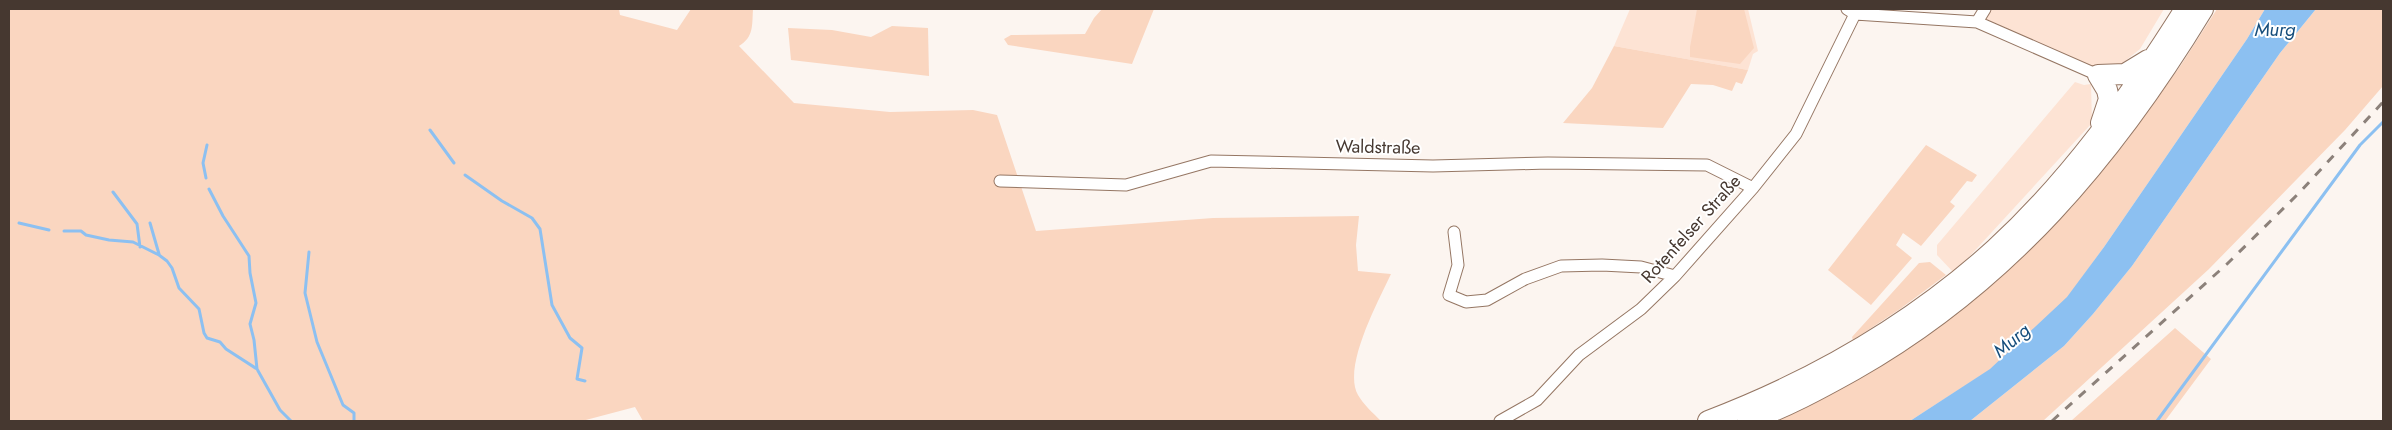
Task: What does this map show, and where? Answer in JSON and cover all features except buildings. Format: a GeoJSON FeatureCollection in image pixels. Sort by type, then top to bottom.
{"type":"FeatureCollection","features":[{"type":"Feature","properties":{"kind":"highway"},"geometry":{"type":"LineString","coordinates":[[1708,421],[1751,404],[1820,372],[1885,332],[1951,286],[1996,248],[2051,191],[2102,131],[2156,55],[2185,9]]}},
{"type":"Feature","properties":{"kind":"highway"},"geometry":{"type":"LineString","coordinates":[[1748,421],[1829,384],[1895,346],[1960,299],[2004,260],[2070,195],[2116,139],[2168,67],[2203,9]]}},
{"type":"Feature","properties":{"kind":"highway"},"geometry":{"type":"LineString","coordinates":[[2102,131],[2101,120],[2107,109],[2109,98],[2107,90],[2098,76],[2125,74],[2156,55]]}},
{"type":"Feature","properties":{"kind":"street"},"geometry":{"type":"LineString","coordinates":[[1977,22],[1985,9]]}},
{"type":"Feature","properties":{"kind":"street"},"geometry":{"type":"LineString","coordinates":[[1851,11],[1977,22],[2098,76]]}},
{"type":"Feature","properties":{"kind":"street","name":"Rotenfelser Straße"},"geometry":{"type":"LineString","coordinates":[[1500,421],[1536,400],[1579,354],[1641,309],[1675,276],[1753,188],[1796,134],[1851,11]]}},
{"type":"Feature","properties":{"kind":"street","name":"Waldstraße"},"geometry":{"type":"LineString","coordinates":[[1000,181],[1126,185],[1211,161],[1433,166],[1558,163],[1707,165],[1753,188]]}},
{"type":"Feature","properties":{"kind":"street"},"geometry":{"type":"LineString","coordinates":[[1454,232],[1458,265],[1449,295],[1466,302],[1487,300],[1525,279],[1561,266],[1602,265],[1641,267],[1675,276]]}},
{"type":"Feature","properties":{"kind":"shaded area"},"geometry":{"type":"Polygon","coordinates":[[[9,9],[619,9],[620,15],[677,30],[691,9],[753,9],[750,35],[739,46],[794,103],[890,112],[973,110],[997,115],[1036,231],[1213,218],[1359,216],[1356,245],[1358,271],[1391,274],[1364,334],[1355,368],[1354,383],[1358,395],[1381,421],[643,421],[635,407],[582,421],[9,421],[9,9]]]}},
{"type":"Feature","properties":{"kind":"shaded area"},"geometry":{"type":"Polygon","coordinates":[[[1102,9],[1154,9],[1132,64],[1008,45],[1004,39],[1011,35],[1085,34],[1094,18],[1102,9]]]}},
{"type":"Feature","properties":{"kind":"shaded area"},"geometry":{"type":"Polygon","coordinates":[[[1630,9],[1748,9],[1758,51],[1753,54],[1748,70],[1614,46],[1630,9]]]}},
{"type":"Feature","properties":{"kind":"shaded area"},"geometry":{"type":"Polygon","coordinates":[[[1697,9],[1744,9],[1754,48],[1740,64],[1690,57],[1697,9]]]}},
{"type":"Feature","properties":{"kind":"shaded area"},"geometry":{"type":"Polygon","coordinates":[[[1980,9],[2164,9],[2140,49],[2114,70],[2071,64],[1975,17],[1980,9]]]}},
{"type":"Feature","properties":{"kind":"shaded area"},"geometry":{"type":"Polygon","coordinates":[[[2217,9],[2265,9],[2247,39],[2068,297],[1991,369],[1910,421],[1772,421],[1875,369],[1965,305],[1994,280],[2071,208],[2125,143],[2181,65],[2217,9]]]}},
{"type":"Feature","properties":{"kind":"shaded area"},"geometry":{"type":"Polygon","coordinates":[[[2316,9],[2383,9],[2383,86],[2345,130],[2209,269],[2043,421],[1970,421],[2064,346],[2093,314],[2132,266],[2280,53],[2316,9]]]}},
{"type":"Feature","properties":{"kind":"shaded area"},"geometry":{"type":"Polygon","coordinates":[[[892,26],[928,28],[929,76],[791,60],[788,28],[832,30],[871,37],[892,26]]]}},
{"type":"Feature","properties":{"kind":"shaded area"},"geometry":{"type":"Polygon","coordinates":[[[1614,46],[1748,70],[1742,84],[1736,82],[1732,91],[1713,85],[1691,84],[1663,128],[1563,123],[1592,88],[1614,46]]]}},
{"type":"Feature","properties":{"kind":"shaded area"},"geometry":{"type":"Polygon","coordinates":[[[2075,82],[2084,85],[2091,84],[2092,123],[1953,272],[1937,255],[1937,245],[2075,82]]]}},
{"type":"Feature","properties":{"kind":"shaded area"},"geometry":{"type":"Polygon","coordinates":[[[1926,145],[1977,175],[1972,182],[1967,181],[1950,202],[1955,206],[1921,246],[1903,233],[1896,245],[1912,258],[1871,305],[1828,270],[1926,145]]]}},
{"type":"Feature","properties":{"kind":"shaded area"},"geometry":{"type":"Polygon","coordinates":[[[1930,262],[1946,275],[1900,309],[1853,340],[1852,337],[1919,263],[1930,262]]]}},
{"type":"Feature","properties":{"kind":"shaded area"},"geometry":{"type":"Polygon","coordinates":[[[2175,328],[2211,359],[2165,421],[2071,421],[2175,328]]]}},
{"type":"Feature","properties":{"kind":"water","name":"Murg"},"geometry":{"type":"Polygon","coordinates":[[[2265,9],[2316,9],[2280,53],[2132,266],[2093,314],[2064,346],[1970,421],[1910,421],[1990,369],[2067,297],[2104,247],[2247,39],[2265,9]]]}},
{"type":"Feature","properties":{"kind":"waterway"},"geometry":{"type":"LineString","coordinates":[[2157,421],[2360,145],[2383,122]]}},
{"type":"Feature","properties":{"kind":"waterway"},"geometry":{"type":"LineString","coordinates":[[430,130],[454,163]]}},
{"type":"Feature","properties":{"kind":"waterway"},"geometry":{"type":"LineString","coordinates":[[206,178],[203,163],[207,145]]}},
{"type":"Feature","properties":{"kind":"waterway"},"geometry":{"type":"LineString","coordinates":[[465,175],[502,201],[532,218],[540,229],[552,305],[570,338],[582,348],[577,379],[585,381]]}},
{"type":"Feature","properties":{"kind":"waterway"},"geometry":{"type":"LineString","coordinates":[[209,189],[223,216],[249,256],[250,273],[256,303],[250,324],[257,369]]}},
{"type":"Feature","properties":{"kind":"waterway"},"geometry":{"type":"LineString","coordinates":[[113,192],[137,224],[140,247]]}},
{"type":"Feature","properties":{"kind":"waterway"},"geometry":{"type":"LineString","coordinates":[[19,223],[49,230]]}},
{"type":"Feature","properties":{"kind":"waterway"},"geometry":{"type":"LineString","coordinates":[[150,223],[159,254]]}},
{"type":"Feature","properties":{"kind":"waterway"},"geometry":{"type":"LineString","coordinates":[[64,231],[81,231],[86,235],[109,240],[133,242],[167,261],[172,268],[179,288],[199,309],[204,333],[207,338],[220,342],[226,349],[257,369],[280,410],[291,421]]}},
{"type":"Feature","properties":{"kind":"waterway"},"geometry":{"type":"LineString","coordinates":[[309,252],[305,293],[317,342],[343,405],[354,413],[354,421]]}},
{"type":"Feature","properties":{"kind":"railway"},"geometry":{"type":"LineString","coordinates":[[2052,421],[2227,264],[2300,192],[2383,102]]}}]}
